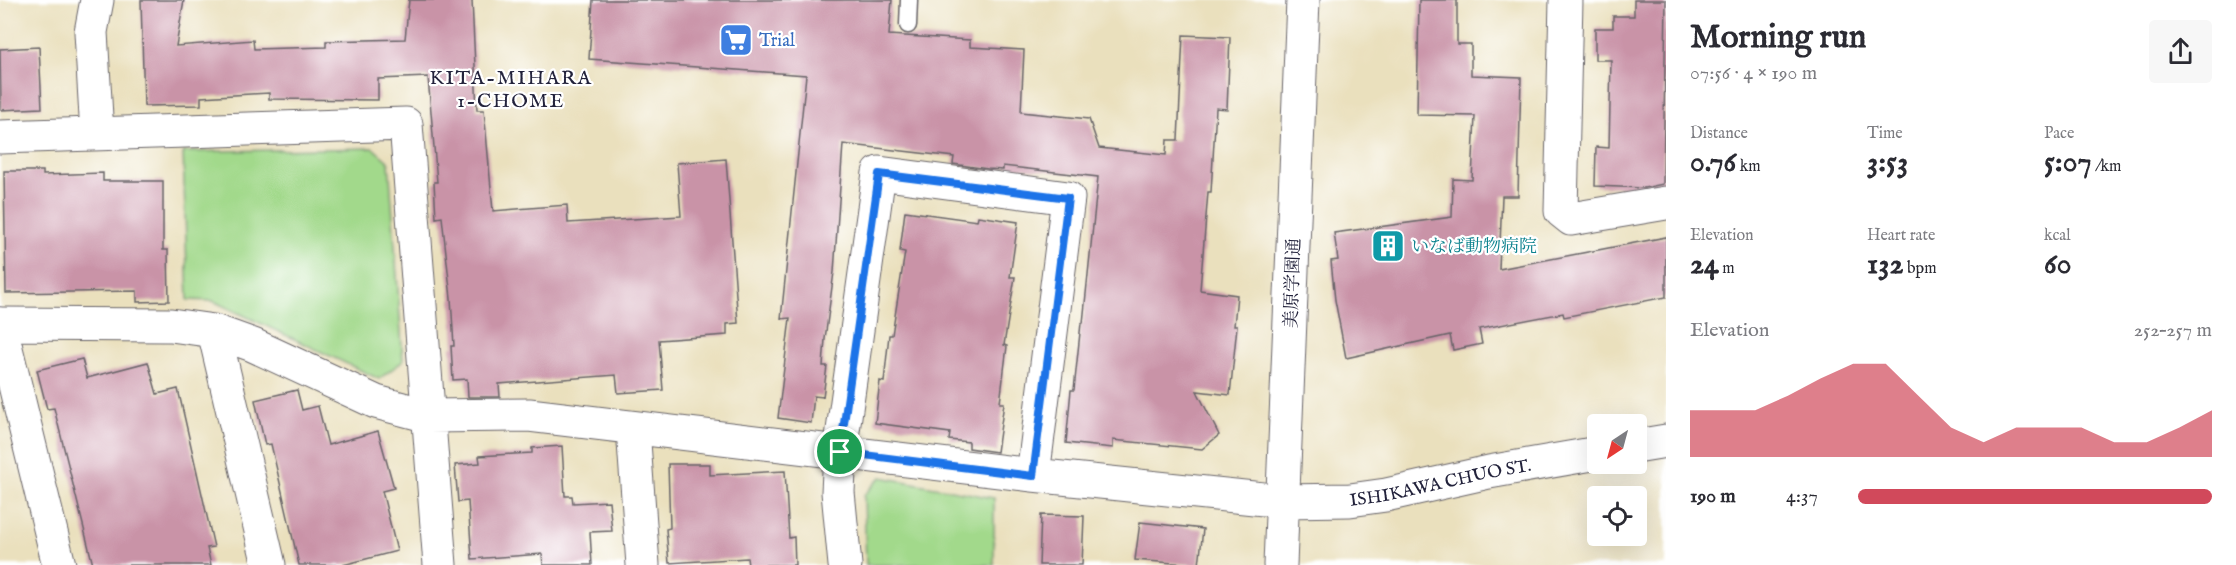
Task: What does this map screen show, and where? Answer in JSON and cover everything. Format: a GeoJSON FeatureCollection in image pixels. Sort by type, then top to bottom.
{"type":"FeatureCollection","features":[{"type":"Feature","properties":{"kind":"street"},"geometry":{"type":"LineString","coordinates":[[97,0],[91,32],[97,134]]}},
{"type":"Feature","properties":{"kind":"street","name":"美原学園通"},"geometry":{"type":"LineString","coordinates":[[1280,565],[1304,0]]}},
{"type":"Feature","properties":{"kind":"street"},"geometry":{"type":"LineString","coordinates":[[1566,0],[1561,211],[1571,219],[1666,203]]}},
{"type":"Feature","properties":{"kind":"street"},"geometry":{"type":"LineString","coordinates":[[0,137],[406,124],[440,565]]}},
{"type":"Feature","properties":{"kind":"street"},"geometry":{"type":"LineString","coordinates":[[844,565],[838,492],[840,452],[879,174],[1068,198],[1033,476]]}},
{"type":"Feature","properties":{"kind":"street"},"geometry":{"type":"LineString","coordinates":[[0,324],[59,565]]}},
{"type":"Feature","properties":{"kind":"street","name":"ISHIKAWA CHUO ST."},"geometry":{"type":"LineString","coordinates":[[0,324],[171,325],[214,332],[253,345],[376,402],[429,416],[529,415],[1033,476],[1283,501],[1350,500],[1386,495],[1490,472],[1587,455]]}},
{"type":"Feature","properties":{"kind":"street"},"geometry":{"type":"LineString","coordinates":[[214,332],[269,565]]}},
{"type":"Feature","properties":{"kind":"street"},"geometry":{"type":"LineString","coordinates":[[633,429],[643,565]]}},
{"type":"Feature","properties":{"kind":"street"},"geometry":{"type":"LineString","coordinates":[[1647,444],[1666,441]]}},
{"type":"Feature","properties":{"kind":"lane"},"geometry":{"type":"LineString","coordinates":[[908,25],[909,0]]}},
{"type":"Feature","properties":{"kind":"green space"},"geometry":{"type":"Polygon","coordinates":[[[373,148],[389,162],[403,361],[379,379],[213,301],[188,300],[183,152],[373,148]]]}},
{"type":"Feature","properties":{"kind":"green space"},"geometry":{"type":"Polygon","coordinates":[[[881,477],[994,498],[994,565],[866,565],[864,495],[881,477]]]}},
{"type":"Feature","properties":{"kind":"building"},"geometry":{"type":"Polygon","coordinates":[[[141,0],[184,0],[176,46],[253,40],[254,49],[326,47],[326,41],[405,39],[409,0],[472,0],[477,110],[484,110],[493,211],[567,205],[568,223],[681,216],[677,163],[726,159],[738,323],[727,324],[727,335],[659,340],[663,390],[618,393],[616,375],[499,384],[500,397],[468,397],[467,379],[453,380],[451,346],[454,346],[451,298],[442,217],[436,218],[434,182],[437,182],[428,77],[378,79],[378,100],[269,99],[269,93],[201,97],[201,105],[144,106],[141,0]]]}},
{"type":"Feature","properties":{"kind":"building"},"geometry":{"type":"Polygon","coordinates":[[[593,0],[892,0],[889,35],[970,40],[970,47],[1024,50],[1021,112],[1089,119],[1099,148],[1166,155],[1167,140],[1178,140],[1183,35],[1230,37],[1227,109],[1216,108],[1211,192],[1208,192],[1200,290],[1237,295],[1234,326],[1237,326],[1230,395],[1197,391],[1219,435],[1202,449],[1113,440],[1113,448],[1066,443],[1071,390],[1074,390],[1081,323],[1083,323],[1098,177],[1003,166],[1003,170],[988,169],[953,164],[954,157],[843,144],[834,272],[825,339],[823,366],[827,366],[823,397],[814,396],[811,423],[778,418],[790,318],[781,319],[806,75],[589,59],[593,0]]]}},
{"type":"Feature","properties":{"kind":"building"},"geometry":{"type":"Polygon","coordinates":[[[1419,0],[1457,0],[1457,44],[1471,44],[1471,75],[1521,77],[1518,196],[1502,196],[1499,269],[1666,237],[1666,297],[1564,317],[1563,313],[1479,329],[1482,344],[1453,350],[1450,335],[1346,358],[1335,300],[1331,261],[1338,260],[1334,233],[1452,217],[1453,179],[1472,180],[1475,116],[1417,115],[1419,0]]]}},
{"type":"Feature","properties":{"kind":"building"},"geometry":{"type":"Polygon","coordinates":[[[1634,0],[1666,0],[1663,184],[1644,188],[1595,186],[1596,147],[1609,148],[1611,60],[1595,60],[1595,28],[1613,28],[1613,16],[1634,16],[1634,0]]]}},
{"type":"Feature","properties":{"kind":"building"},"geometry":{"type":"Polygon","coordinates":[[[39,47],[42,108],[1,110],[0,49],[39,47]]]}},
{"type":"Feature","properties":{"kind":"building"},"geometry":{"type":"Polygon","coordinates":[[[4,171],[43,171],[43,175],[103,173],[103,181],[163,181],[163,250],[168,250],[169,301],[137,302],[137,291],[6,293],[4,171]]]}},
{"type":"Feature","properties":{"kind":"building"},"geometry":{"type":"Polygon","coordinates":[[[905,211],[977,221],[978,216],[1018,222],[1010,277],[1015,277],[1004,345],[1007,346],[1000,403],[1004,403],[997,452],[969,448],[969,442],[949,440],[950,433],[875,423],[880,381],[884,382],[889,335],[892,335],[905,252],[900,251],[905,211]]]}},
{"type":"Feature","properties":{"kind":"building"},"geometry":{"type":"Polygon","coordinates":[[[82,359],[87,378],[148,362],[157,394],[178,389],[214,547],[207,548],[211,565],[93,565],[54,408],[47,409],[37,370],[82,359]]]}},
{"type":"Feature","properties":{"kind":"building"},"geometry":{"type":"Polygon","coordinates":[[[297,390],[302,410],[318,406],[328,445],[378,431],[394,488],[382,491],[397,551],[343,565],[299,565],[271,444],[265,445],[255,400],[297,390]]]}},
{"type":"Feature","properties":{"kind":"building"},"geometry":{"type":"Polygon","coordinates":[[[562,446],[565,496],[572,496],[573,503],[609,501],[612,531],[590,532],[592,565],[543,565],[542,554],[472,559],[468,501],[458,502],[455,465],[480,463],[479,456],[532,453],[532,448],[562,446]]]}},
{"type":"Feature","properties":{"kind":"building"},"geometry":{"type":"Polygon","coordinates":[[[668,464],[710,464],[710,475],[785,471],[789,538],[794,537],[795,565],[748,565],[747,558],[669,563],[666,529],[670,528],[668,464]]]}},
{"type":"Feature","properties":{"kind":"building"},"geometry":{"type":"Polygon","coordinates":[[[1041,515],[1084,516],[1082,565],[1039,565],[1041,515]]]}},
{"type":"Feature","properties":{"kind":"building"},"geometry":{"type":"Polygon","coordinates":[[[1140,522],[1203,529],[1199,565],[1135,560],[1140,522]]]}},
{"type":"Feature","properties":{"kind":"place","name":"Trial"},"geometry":{"type":"Point","coordinates":[736,40]}},
{"type":"Feature","properties":{"kind":"place","name":"いなば動物病院"},"geometry":{"type":"Point","coordinates":[1388,246]}},
{"type":"Feature","properties":{"kind":"district","name":"KITA-MIHARA 1-CHOME"},"geometry":{"type":"Point","coordinates":[511,88]}},
{"type":"Feature","properties":{"kind":"route"},"geometry":{"type":"LineString","coordinates":[[879,174],[1068,198],[1033,476],[840,452],[879,174]]}}]}
